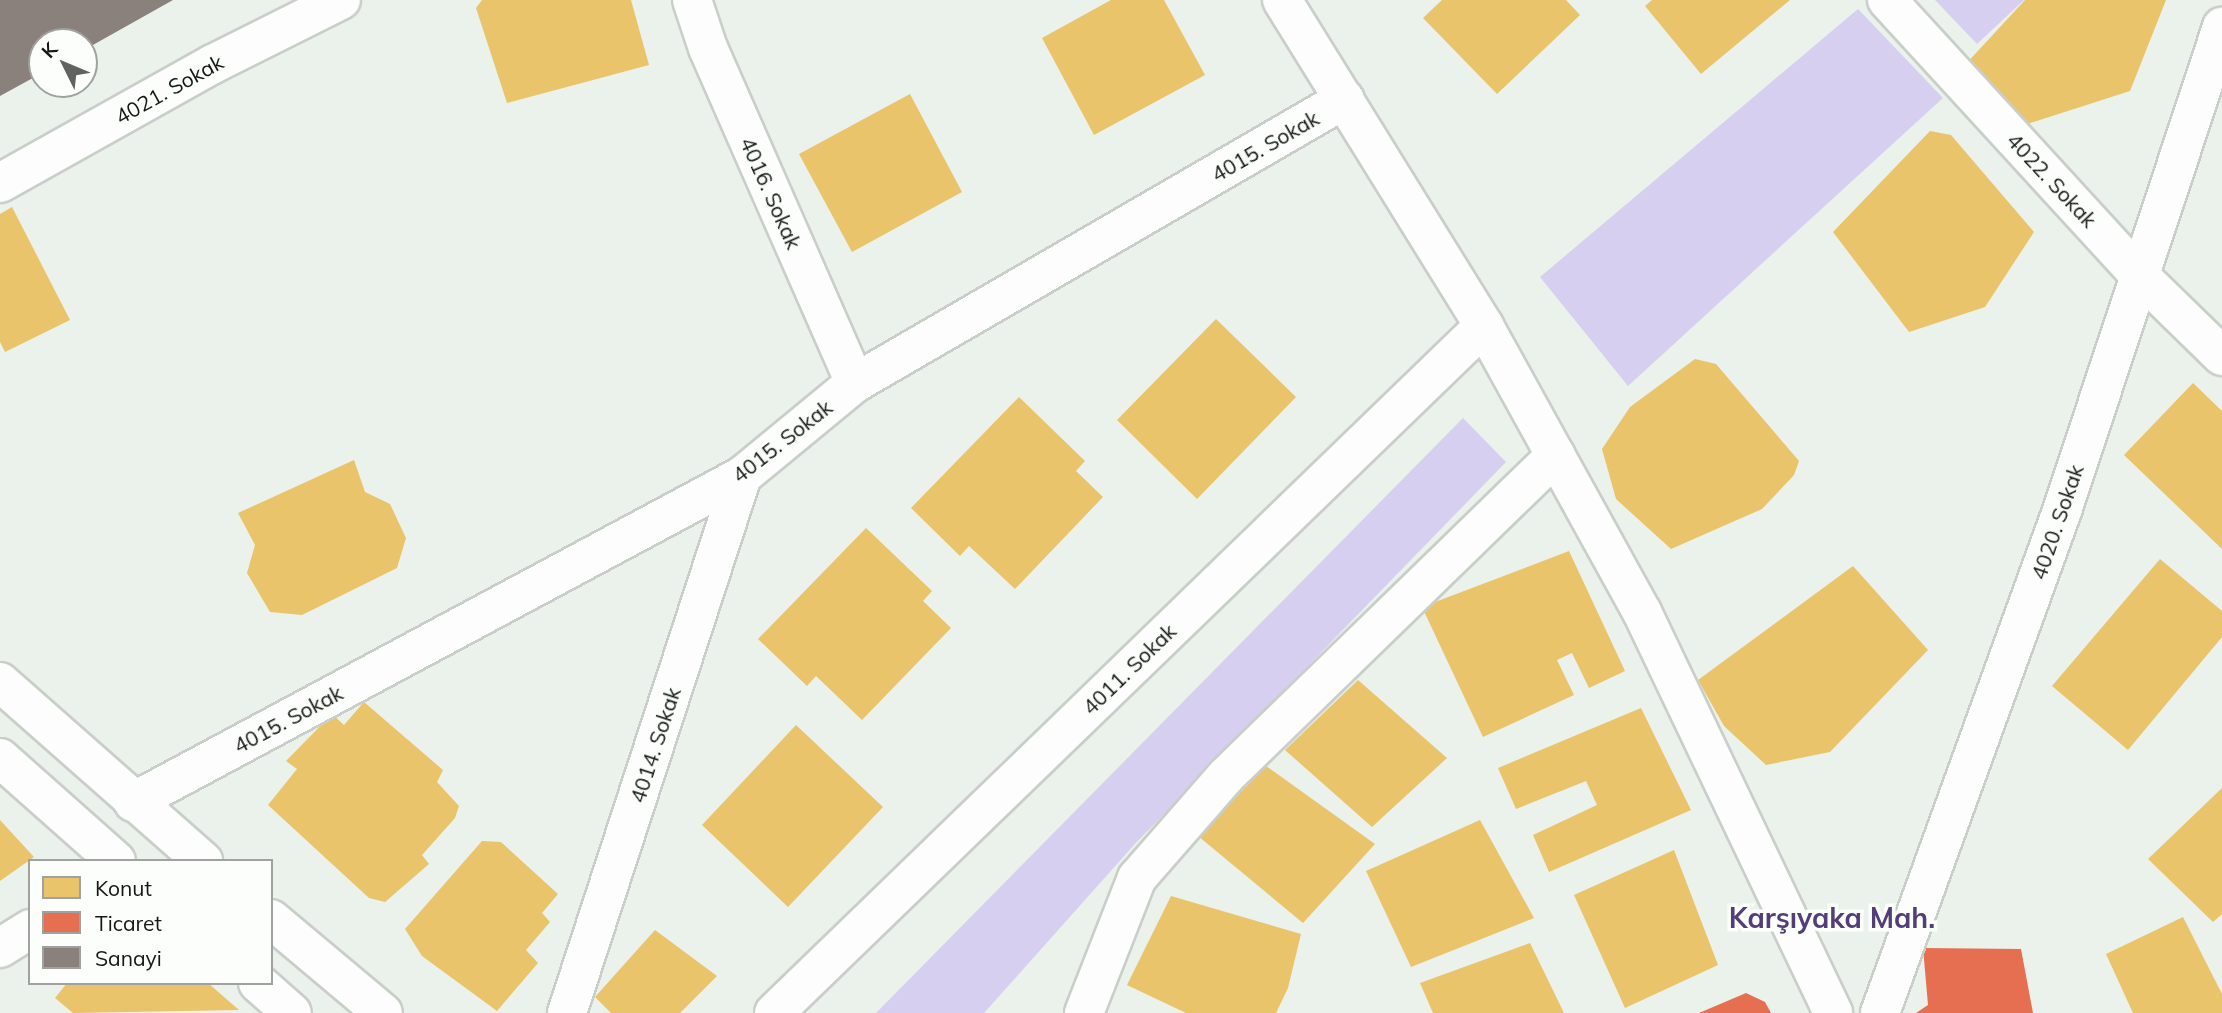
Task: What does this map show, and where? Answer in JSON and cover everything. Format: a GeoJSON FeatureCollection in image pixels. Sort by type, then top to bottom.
{"type":"FeatureCollection","features":[{"type":"Feature","properties":{"kind":"street","name":"4021. Sokak"},"geometry":{"type":"LineString","coordinates":[[0,183],[213,64],[341,0]]}},
{"type":"Feature","properties":{"kind":"street","name":"4016. Sokak"},"geometry":{"type":"LineString","coordinates":[[692,0],[708,48],[855,383]]}},
{"type":"Feature","properties":{"kind":"street"},"geometry":{"type":"LineString","coordinates":[[1282,0],[1484,326],[1642,612],[1833,1013]]}},
{"type":"Feature","properties":{"kind":"street","name":"4022. Sokak"},"geometry":{"type":"LineString","coordinates":[[1887,0],[2140,275],[2222,356]]}},
{"type":"Feature","properties":{"kind":"street","name":"4020. Sokak"},"geometry":{"type":"LineString","coordinates":[[1880,1013],[2063,508],[2222,27]]}},
{"type":"Feature","properties":{"kind":"street","name":"4015. Sokak"},"geometry":{"type":"LineString","coordinates":[[133,802],[742,476],[855,383],[1345,99]]}},
{"type":"Feature","properties":{"kind":"street","name":"4011. Sokak"},"geometry":{"type":"LineString","coordinates":[[774,1013],[1484,326]]}},
{"type":"Feature","properties":{"kind":"street"},"geometry":{"type":"LineString","coordinates":[[1084,1013],[1137,877],[1226,776],[1556,455]]}},
{"type":"Feature","properties":{"kind":"street","name":"4014. Sokak"},"geometry":{"type":"LineString","coordinates":[[567,1013],[742,476]]}},
{"type":"Feature","properties":{"kind":"street"},"geometry":{"type":"LineString","coordinates":[[0,682],[200,859]]}},
{"type":"Feature","properties":{"kind":"street"},"geometry":{"type":"LineString","coordinates":[[0,758],[114,859]]}},
{"type":"Feature","properties":{"kind":"street"},"geometry":{"type":"LineString","coordinates":[[273,921],[383,1013]]}},
{"type":"Feature","properties":{"kind":"street"},"geometry":{"type":"LineString","coordinates":[[0,948],[28,930]]}},
{"type":"Feature","properties":{"kind":"street"},"geometry":{"type":"LineString","coordinates":[[260,985],[292,1013]]}},
{"type":"Feature","properties":{"kind":"shaded area"},"geometry":{"type":"Polygon","coordinates":[[[1935,0],[2024,0],[1977,44],[1935,0]]]}},
{"type":"Feature","properties":{"kind":"shaded area"},"geometry":{"type":"Polygon","coordinates":[[[1858,9],[1943,98],[1628,386],[1540,277],[1858,9]]]}},
{"type":"Feature","properties":{"kind":"shaded area"},"geometry":{"type":"Polygon","coordinates":[[[1463,418],[1506,462],[1134,845],[984,1013],[876,1013],[1463,418]]]}},
{"type":"Feature","properties":{"kind":"building: Konut"},"geometry":{"type":"Polygon","coordinates":[[[482,0],[631,0],[649,65],[507,103],[476,8],[482,0]]]}},
{"type":"Feature","properties":{"kind":"building: Konut"},"geometry":{"type":"Polygon","coordinates":[[[1111,0],[1164,0],[1205,75],[1094,135],[1042,38],[1111,0]]]}},
{"type":"Feature","properties":{"kind":"building: Konut"},"geometry":{"type":"Polygon","coordinates":[[[1442,0],[1566,0],[1580,15],[1497,94],[1423,18],[1442,0]]]}},
{"type":"Feature","properties":{"kind":"building: Konut"},"geometry":{"type":"Polygon","coordinates":[[[1652,0],[1790,0],[1701,74],[1645,6],[1652,0]]]}},
{"type":"Feature","properties":{"kind":"building: Konut"},"geometry":{"type":"Polygon","coordinates":[[[2025,0],[2166,0],[2130,91],[2021,126],[1964,66],[2025,0]]]}},
{"type":"Feature","properties":{"kind":"building: Konut"},"geometry":{"type":"Polygon","coordinates":[[[910,94],[962,192],[852,252],[799,154],[910,94]]]}},
{"type":"Feature","properties":{"kind":"building: Konut"},"geometry":{"type":"Polygon","coordinates":[[[1930,131],[1951,135],[2034,232],[1985,307],[1909,332],[1833,232],[1930,131]]]}},
{"type":"Feature","properties":{"kind":"building: Konut"},"geometry":{"type":"Polygon","coordinates":[[[12,207],[70,320],[5,352],[0,342],[0,214],[12,207]]]}},
{"type":"Feature","properties":{"kind":"building: Konut"},"geometry":{"type":"Polygon","coordinates":[[[1216,319],[1296,397],[1197,499],[1117,420],[1216,319]]]}},
{"type":"Feature","properties":{"kind":"building: Konut"},"geometry":{"type":"Polygon","coordinates":[[[1695,359],[1716,364],[1799,461],[1794,475],[1762,509],[1671,549],[1616,499],[1602,449],[1630,407],[1695,359]]]}},
{"type":"Feature","properties":{"kind":"building: Konut"},"geometry":{"type":"Polygon","coordinates":[[[2193,383],[2222,411],[2222,549],[2124,455],[2193,383]]]}},
{"type":"Feature","properties":{"kind":"building: Konut"},"geometry":{"type":"Polygon","coordinates":[[[1019,397],[1085,461],[1076,471],[1103,497],[1015,589],[969,546],[960,556],[911,508],[1019,397]]]}},
{"type":"Feature","properties":{"kind":"building: Konut"},"geometry":{"type":"Polygon","coordinates":[[[354,460],[365,492],[390,504],[406,538],[397,568],[302,615],[270,612],[247,573],[255,545],[238,513],[354,460]]]}},
{"type":"Feature","properties":{"kind":"building: Konut"},"geometry":{"type":"Polygon","coordinates":[[[866,528],[932,591],[923,601],[951,628],[862,720],[816,676],[807,686],[758,639],[866,528]]]}},
{"type":"Feature","properties":{"kind":"building: Konut"},"geometry":{"type":"Polygon","coordinates":[[[1569,551],[1625,671],[1589,688],[1572,653],[1557,660],[1574,695],[1483,737],[1422,607],[1569,551]]]}},
{"type":"Feature","properties":{"kind":"building: Konut"},"geometry":{"type":"Polygon","coordinates":[[[2160,559],[2222,611],[2222,637],[2128,750],[2052,686],[2160,559]]]}},
{"type":"Feature","properties":{"kind":"building: Konut"},"geometry":{"type":"Polygon","coordinates":[[[1853,566],[1928,650],[1830,752],[1766,765],[1724,726],[1698,680],[1853,566]]]}},
{"type":"Feature","properties":{"kind":"building: Konut"},"geometry":{"type":"Polygon","coordinates":[[[1358,680],[1447,758],[1372,827],[1285,750],[1358,680]]]}},
{"type":"Feature","properties":{"kind":"building: Konut"},"geometry":{"type":"Polygon","coordinates":[[[364,702],[443,770],[437,782],[459,806],[455,818],[422,855],[429,864],[385,902],[369,898],[268,805],[297,769],[286,761],[332,714],[344,725],[364,702]]]}},
{"type":"Feature","properties":{"kind":"building: Konut"},"geometry":{"type":"Polygon","coordinates":[[[1641,708],[1691,810],[1549,872],[1533,835],[1597,805],[1586,781],[1516,809],[1498,768],[1641,708]]]}},
{"type":"Feature","properties":{"kind":"building: Konut"},"geometry":{"type":"Polygon","coordinates":[[[796,725],[883,807],[788,907],[702,825],[796,725]]]}},
{"type":"Feature","properties":{"kind":"building: Konut"},"geometry":{"type":"Polygon","coordinates":[[[1266,766],[1375,844],[1303,923],[1198,836],[1266,766]]]}},
{"type":"Feature","properties":{"kind":"building: Konut"},"geometry":{"type":"Polygon","coordinates":[[[2222,788],[2222,914],[2213,922],[2148,859],[2222,788]]]}},
{"type":"Feature","properties":{"kind":"building: Konut"},"geometry":{"type":"Polygon","coordinates":[[[0,820],[34,857],[0,881],[0,820]]]}},
{"type":"Feature","properties":{"kind":"building: Konut"},"geometry":{"type":"Polygon","coordinates":[[[1480,820],[1534,918],[1411,967],[1366,871],[1480,820]]]}},
{"type":"Feature","properties":{"kind":"building: Konut"},"geometry":{"type":"Polygon","coordinates":[[[482,841],[501,842],[558,894],[542,913],[550,922],[526,950],[538,963],[497,1011],[422,956],[405,929],[482,841]]]}},
{"type":"Feature","properties":{"kind":"building: Konut"},"geometry":{"type":"Polygon","coordinates":[[[1674,850],[1718,965],[1625,1008],[1574,895],[1674,850]]]}},
{"type":"Feature","properties":{"kind":"building: Konut"},"geometry":{"type":"Polygon","coordinates":[[[1171,896],[1301,934],[1288,988],[1276,1013],[1186,1013],[1127,985],[1171,896]]]}},
{"type":"Feature","properties":{"kind":"building: Konut"},"geometry":{"type":"Polygon","coordinates":[[[2183,917],[2222,994],[2222,1013],[2133,1013],[2106,954],[2183,917]]]}},
{"type":"Feature","properties":{"kind":"building: Konut"},"geometry":{"type":"Polygon","coordinates":[[[655,930],[717,976],[680,1013],[611,1013],[595,997],[655,930]]]}},
{"type":"Feature","properties":{"kind":"building: Konut"},"geometry":{"type":"Polygon","coordinates":[[[1530,943],[1564,1013],[1433,1013],[1420,983],[1530,943]]]}},
{"type":"Feature","properties":{"kind":"building: Konut"},"geometry":{"type":"Polygon","coordinates":[[[65,985],[210,985],[239,1010],[73,1013],[55,998],[65,985]]]}},
{"type":"Feature","properties":{"kind":"building: Ticaret"},"geometry":{"type":"Polygon","coordinates":[[[1923,948],[2021,949],[2033,1013],[1916,1013],[1928,1005],[1923,948]]]}},
{"type":"Feature","properties":{"kind":"building: Ticaret"},"geometry":{"type":"Polygon","coordinates":[[[1746,993],[1765,1002],[1771,1013],[1699,1013],[1746,993]]]}},
{"type":"Feature","properties":{"kind":"building: Sanayi"},"geometry":{"type":"Polygon","coordinates":[[[0,0],[173,0],[98,42],[98,28],[28,28],[28,81],[0,96],[0,0]]]}},
{"type":"Feature","properties":{"kind":"district","name":"Karşıyaka Mah."},"geometry":{"type":"Point","coordinates":[1832,918]}}]}
